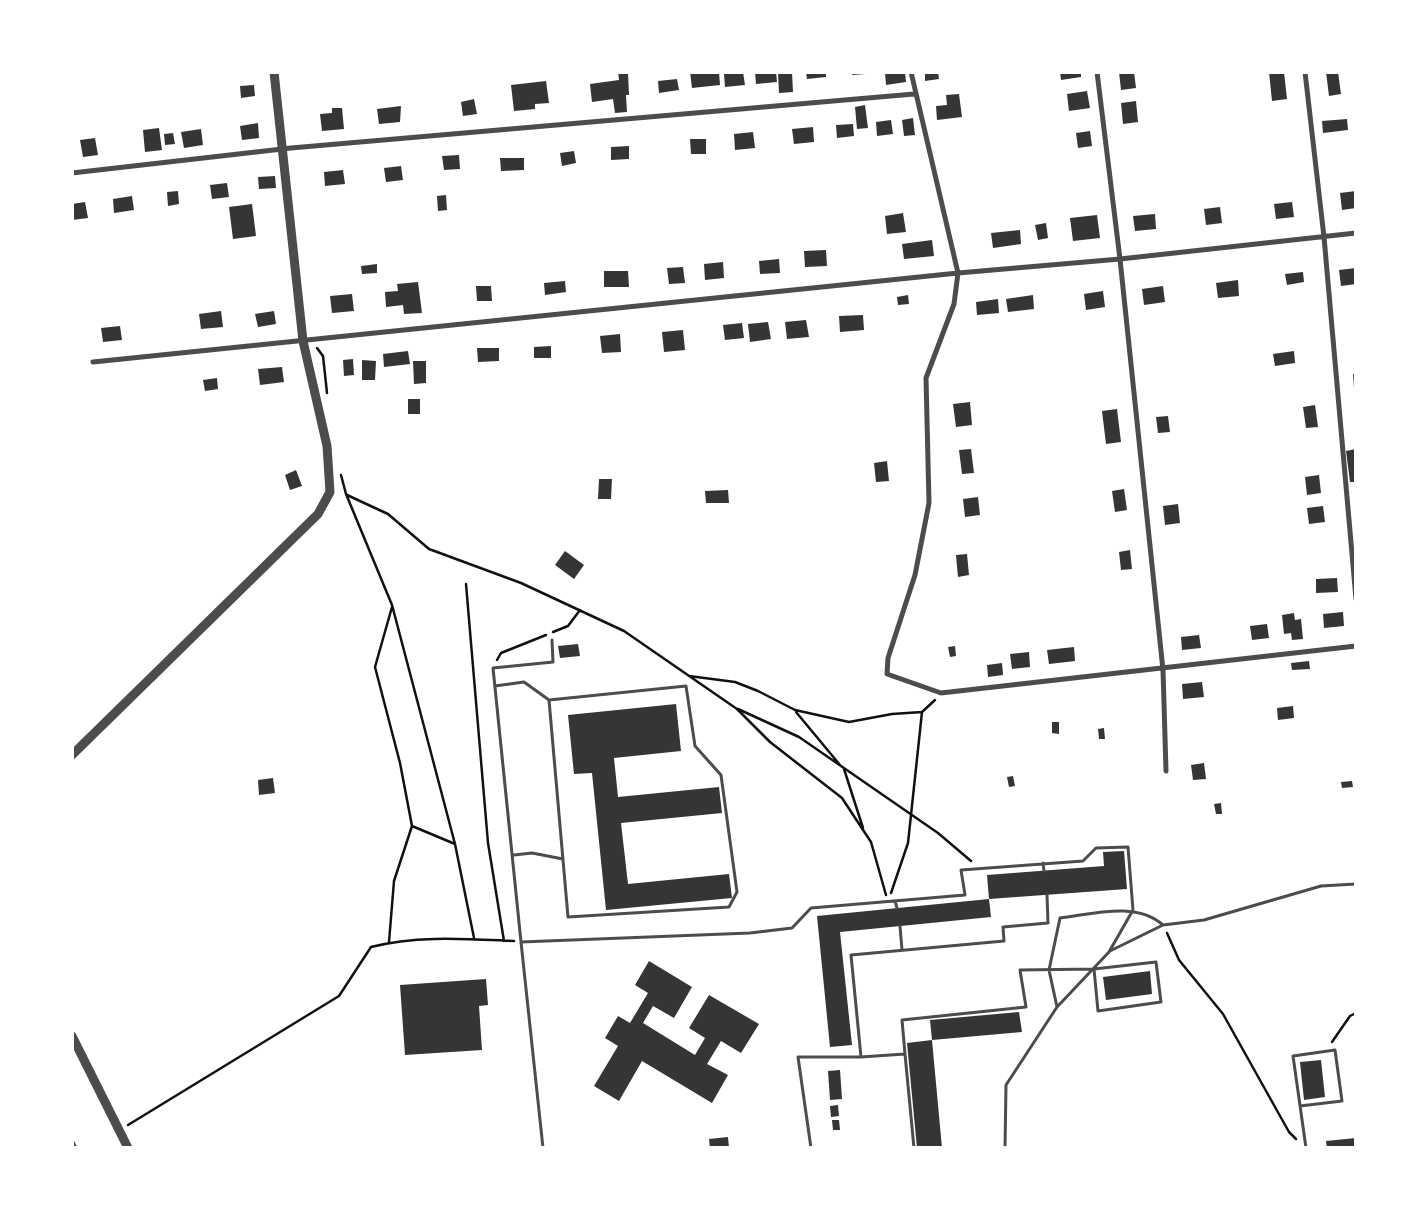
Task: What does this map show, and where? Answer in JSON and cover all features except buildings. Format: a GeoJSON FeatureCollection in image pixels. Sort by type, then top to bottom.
{"type":"FeatureCollection","features":[{"type":"Feature","properties":{"kind":"street"},"geometry":{"type":"LineString","coordinates":[[72,755],[318,514],[330,492],[327,446],[303,341],[274,72]]}},
{"type":"Feature","properties":{"kind":"street"},"geometry":{"type":"LineString","coordinates":[[911,72],[914,94],[958,272],[954,304],[926,378],[929,503],[915,576],[888,658],[887,674],[942,693],[1163,670],[1356,646]]}},
{"type":"Feature","properties":{"kind":"street"},"geometry":{"type":"LineString","coordinates":[[1097,72],[1120,259],[1163,670],[1166,771]]}},
{"type":"Feature","properties":{"kind":"street"},"geometry":{"type":"LineString","coordinates":[[1305,72],[1324,236],[1356,599]]}},
{"type":"Feature","properties":{"kind":"street"},"geometry":{"type":"LineString","coordinates":[[72,172],[291,148],[914,94]]}},
{"type":"Feature","properties":{"kind":"street"},"geometry":{"type":"LineString","coordinates":[[92,362],[958,272],[1120,259],[1356,233]]}},
{"type":"Feature","properties":{"kind":"street"},"geometry":{"type":"LineString","coordinates":[[72,1036],[118,1132],[128,1148]]}},
{"type":"Feature","properties":{"kind":"lane"},"geometry":{"type":"LineString","coordinates":[[543,1148],[521,942],[514,855],[493,668],[553,662],[552,640]]}},
{"type":"Feature","properties":{"kind":"lane"},"geometry":{"type":"LineString","coordinates":[[495,686],[524,682],[549,700],[686,686],[695,746],[721,775],[737,892],[729,907],[568,917],[549,700]]}},
{"type":"Feature","properties":{"kind":"lane"},"geometry":{"type":"LineString","coordinates":[[521,942],[750,933],[792,928],[811,908],[965,895],[962,870],[1083,860],[1096,848],[1128,847],[1133,910],[1109,952],[1056,1007],[1006,1086],[1005,1148]]}},
{"type":"Feature","properties":{"kind":"lane"},"geometry":{"type":"LineString","coordinates":[[514,855],[532,853],[563,859]]}},
{"type":"Feature","properties":{"kind":"lane"},"geometry":{"type":"LineString","coordinates":[[1043,864],[1044,871]]}},
{"type":"Feature","properties":{"kind":"lane"},"geometry":{"type":"LineString","coordinates":[[1109,952],[1163,925],[1204,920],[1321,886],[1356,884]]}},
{"type":"Feature","properties":{"kind":"lane"},"geometry":{"type":"LineString","coordinates":[[861,1057],[851,955],[1004,941],[1003,927],[1048,923],[1046,895]]}},
{"type":"Feature","properties":{"kind":"lane"},"geometry":{"type":"LineString","coordinates":[[896,901],[897,908]]}},
{"type":"Feature","properties":{"kind":"lane"},"geometry":{"type":"LineString","coordinates":[[1056,1007],[1050,970],[1060,918],[1133,910],[1155,917],[1163,925]]}},
{"type":"Feature","properties":{"kind":"lane"},"geometry":{"type":"LineString","coordinates":[[900,926],[902,950]]}},
{"type":"Feature","properties":{"kind":"lane"},"geometry":{"type":"LineString","coordinates":[[914,1148],[902,1020],[1026,1008],[1020,970],[1094,969],[1156,962],[1161,1002],[1098,1011],[1094,969]]}},
{"type":"Feature","properties":{"kind":"lane"},"geometry":{"type":"LineString","coordinates":[[1300,1106],[1342,1101],[1335,1050],[1293,1056],[1300,1106],[1306,1148]]}},
{"type":"Feature","properties":{"kind":"lane"},"geometry":{"type":"LineString","coordinates":[[811,1148],[798,1057],[861,1057],[905,1054]]}},
{"type":"Feature","properties":{"kind":"lane"},"geometry":{"type":"LineString","coordinates":[[72,1140],[76,1148]]}},
{"type":"Feature","properties":{"kind":"path"},"geometry":{"type":"LineString","coordinates":[[336,470],[392,605],[455,844],[474,938]]}},
{"type":"Feature","properties":{"kind":"path"},"geometry":{"type":"LineString","coordinates":[[346,494],[388,514],[429,549],[522,583],[624,631],[736,709],[770,742],[842,798],[871,842],[888,901]]}},
{"type":"Feature","properties":{"kind":"path"},"geometry":{"type":"LineString","coordinates":[[466,584],[488,843],[504,941]]}},
{"type":"Feature","properties":{"kind":"path"},"geometry":{"type":"LineString","coordinates":[[389,942],[394,881],[412,826],[400,763],[375,667],[392,605]]}},
{"type":"Feature","properties":{"kind":"path"},"geometry":{"type":"LineString","coordinates":[[501,653],[568,626],[580,610]]}},
{"type":"Feature","properties":{"kind":"path"},"geometry":{"type":"LineString","coordinates":[[688,676],[736,682],[795,710],[849,722],[892,714],[922,712],[942,693]]}},
{"type":"Feature","properties":{"kind":"path"},"geometry":{"type":"LineString","coordinates":[[736,709],[799,737],[910,814],[980,868]]}},
{"type":"Feature","properties":{"kind":"path"},"geometry":{"type":"LineString","coordinates":[[795,710],[843,768],[864,831]]}},
{"type":"Feature","properties":{"kind":"path"},"geometry":{"type":"LineString","coordinates":[[888,901],[908,843],[922,712]]}},
{"type":"Feature","properties":{"kind":"path"},"geometry":{"type":"LineString","coordinates":[[412,826],[455,844]]}},
{"type":"Feature","properties":{"kind":"path"},"geometry":{"type":"LineString","coordinates":[[1163,925],[1179,960],[1223,1014],[1289,1132],[1298,1142]]}},
{"type":"Feature","properties":{"kind":"path"},"geometry":{"type":"LineString","coordinates":[[118,1132],[339,996],[371,947],[389,942],[474,938],[521,942]]}},
{"type":"Feature","properties":{"kind":"path"},"geometry":{"type":"LineString","coordinates":[[1325,1051],[1350,1016],[1356,1013]]}}]}
